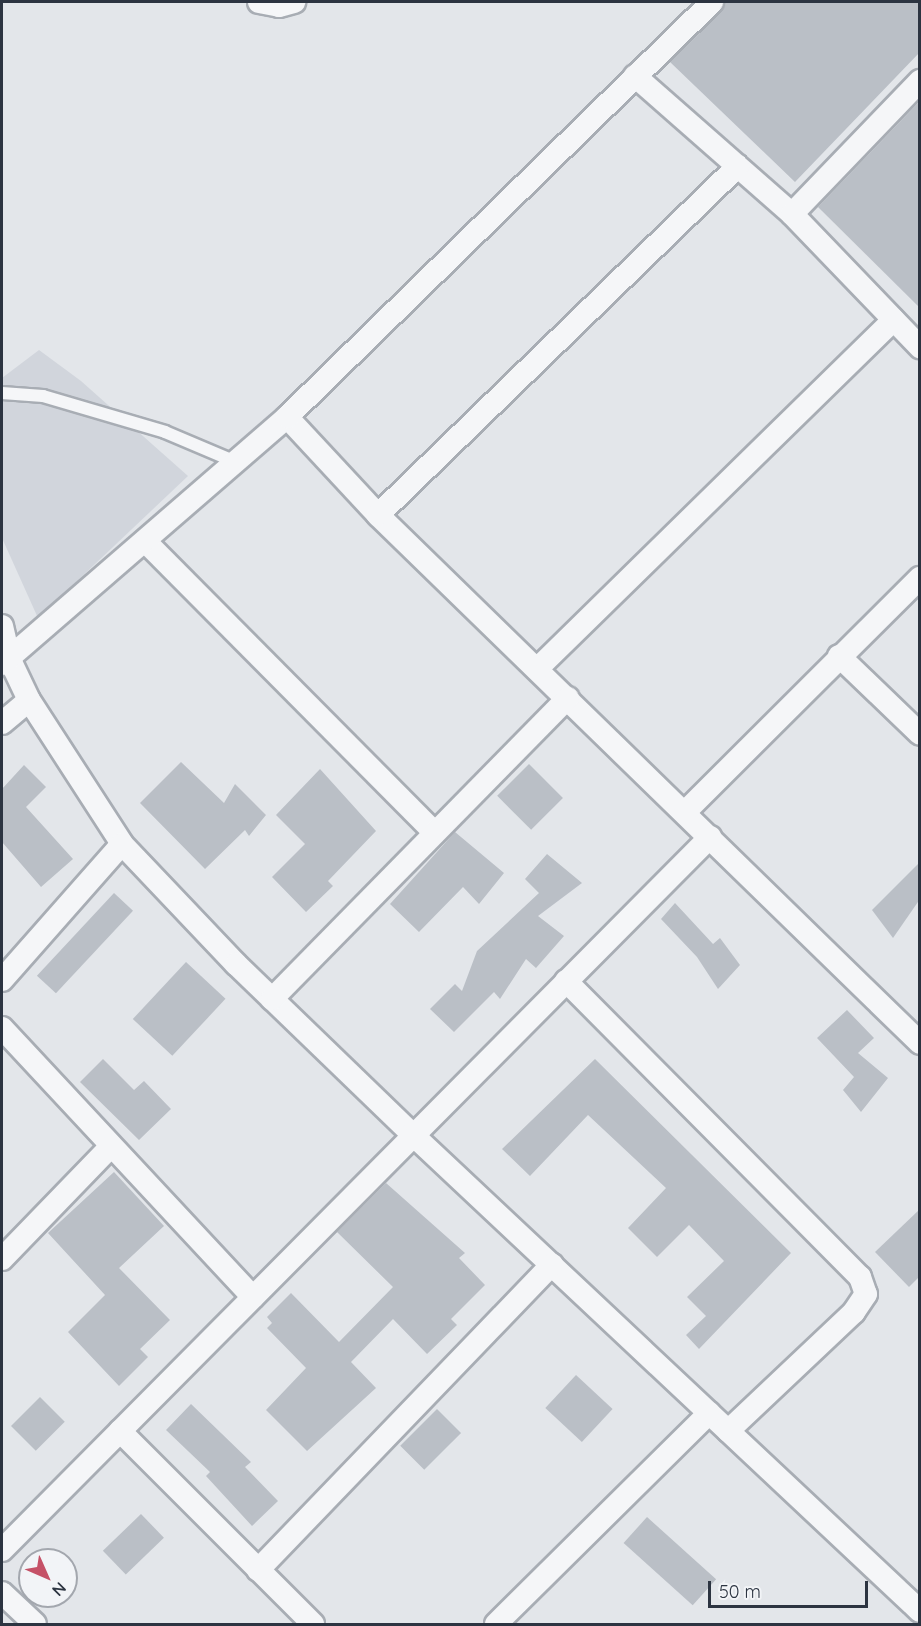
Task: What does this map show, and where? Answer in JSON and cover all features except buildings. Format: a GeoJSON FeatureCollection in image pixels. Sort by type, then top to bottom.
{"type":"FeatureCollection","features":[{"type":"Feature","properties":{"kind":"street"},"geometry":{"type":"LineString","coordinates":[[259,2],[279,6],[294,2]]}},
{"type":"Feature","properties":{"kind":"street"},"geometry":{"type":"LineString","coordinates":[[6,662],[287,417],[712,2]]}},
{"type":"Feature","properties":{"kind":"street"},"geometry":{"type":"LineString","coordinates":[[635,76],[792,214],[920,347]]}},
{"type":"Feature","properties":{"kind":"street"},"geometry":{"type":"LineString","coordinates":[[792,214],[920,81]]}},
{"type":"Feature","properties":{"kind":"street"},"geometry":{"type":"LineString","coordinates":[[378,515],[738,166]]}},
{"type":"Feature","properties":{"kind":"street"},"geometry":{"type":"LineString","coordinates":[[537,669],[893,320]]}},
{"type":"Feature","properties":{"kind":"street"},"geometry":{"type":"LineString","coordinates":[[287,417],[378,515],[920,1043]]}},
{"type":"Feature","properties":{"kind":"street"},"geometry":{"type":"LineString","coordinates":[[145,542],[434,832]]}},
{"type":"Feature","properties":{"kind":"street"},"geometry":{"type":"LineString","coordinates":[[685,812],[839,656],[920,578]]}},
{"type":"Feature","properties":{"kind":"street"},"geometry":{"type":"LineString","coordinates":[[2,626],[6,662],[122,844],[272,999],[412,1134],[920,1611]]}},
{"type":"Feature","properties":{"kind":"street"},"geometry":{"type":"LineString","coordinates":[[839,656],[920,734]]}},
{"type":"Feature","properties":{"kind":"street"},"geometry":{"type":"LineString","coordinates":[[272,999],[568,698]]}},
{"type":"Feature","properties":{"kind":"street"},"geometry":{"type":"LineString","coordinates":[[2,723],[29,700]]}},
{"type":"Feature","properties":{"kind":"street"},"geometry":{"type":"LineString","coordinates":[[2,1551],[412,1134],[710,837]]}},
{"type":"Feature","properties":{"kind":"street"},"geometry":{"type":"LineString","coordinates":[[2,980],[122,844]]}},
{"type":"Feature","properties":{"kind":"street"},"geometry":{"type":"LineString","coordinates":[[566,981],[860,1277],[866,1294],[854,1312],[728,1431]]}},
{"type":"Feature","properties":{"kind":"street"},"geometry":{"type":"LineString","coordinates":[[2,1028],[110,1147],[253,1297]]}},
{"type":"Feature","properties":{"kind":"street"},"geometry":{"type":"LineString","coordinates":[[2,1259],[110,1147]]}},
{"type":"Feature","properties":{"kind":"street"},"geometry":{"type":"LineString","coordinates":[[258,1570],[552,1265]]}},
{"type":"Feature","properties":{"kind":"street"},"geometry":{"type":"LineString","coordinates":[[496,1624],[709,1413]]}},
{"type":"Feature","properties":{"kind":"street"},"geometry":{"type":"LineString","coordinates":[[120,1431],[313,1624]]}},
{"type":"Feature","properties":{"kind":"street"},"geometry":{"type":"LineString","coordinates":[[2,1593],[35,1624]]}},
{"type":"Feature","properties":{"kind":"lane"},"geometry":{"type":"LineString","coordinates":[[2,393],[43,396],[165,432],[236,462]]}},
{"type":"Feature","properties":{"kind":"shaded area"},"geometry":{"type":"Polygon","coordinates":[[[39,350],[81,381],[188,476],[38,618],[2,538],[2,378],[39,350]]]}}]}
